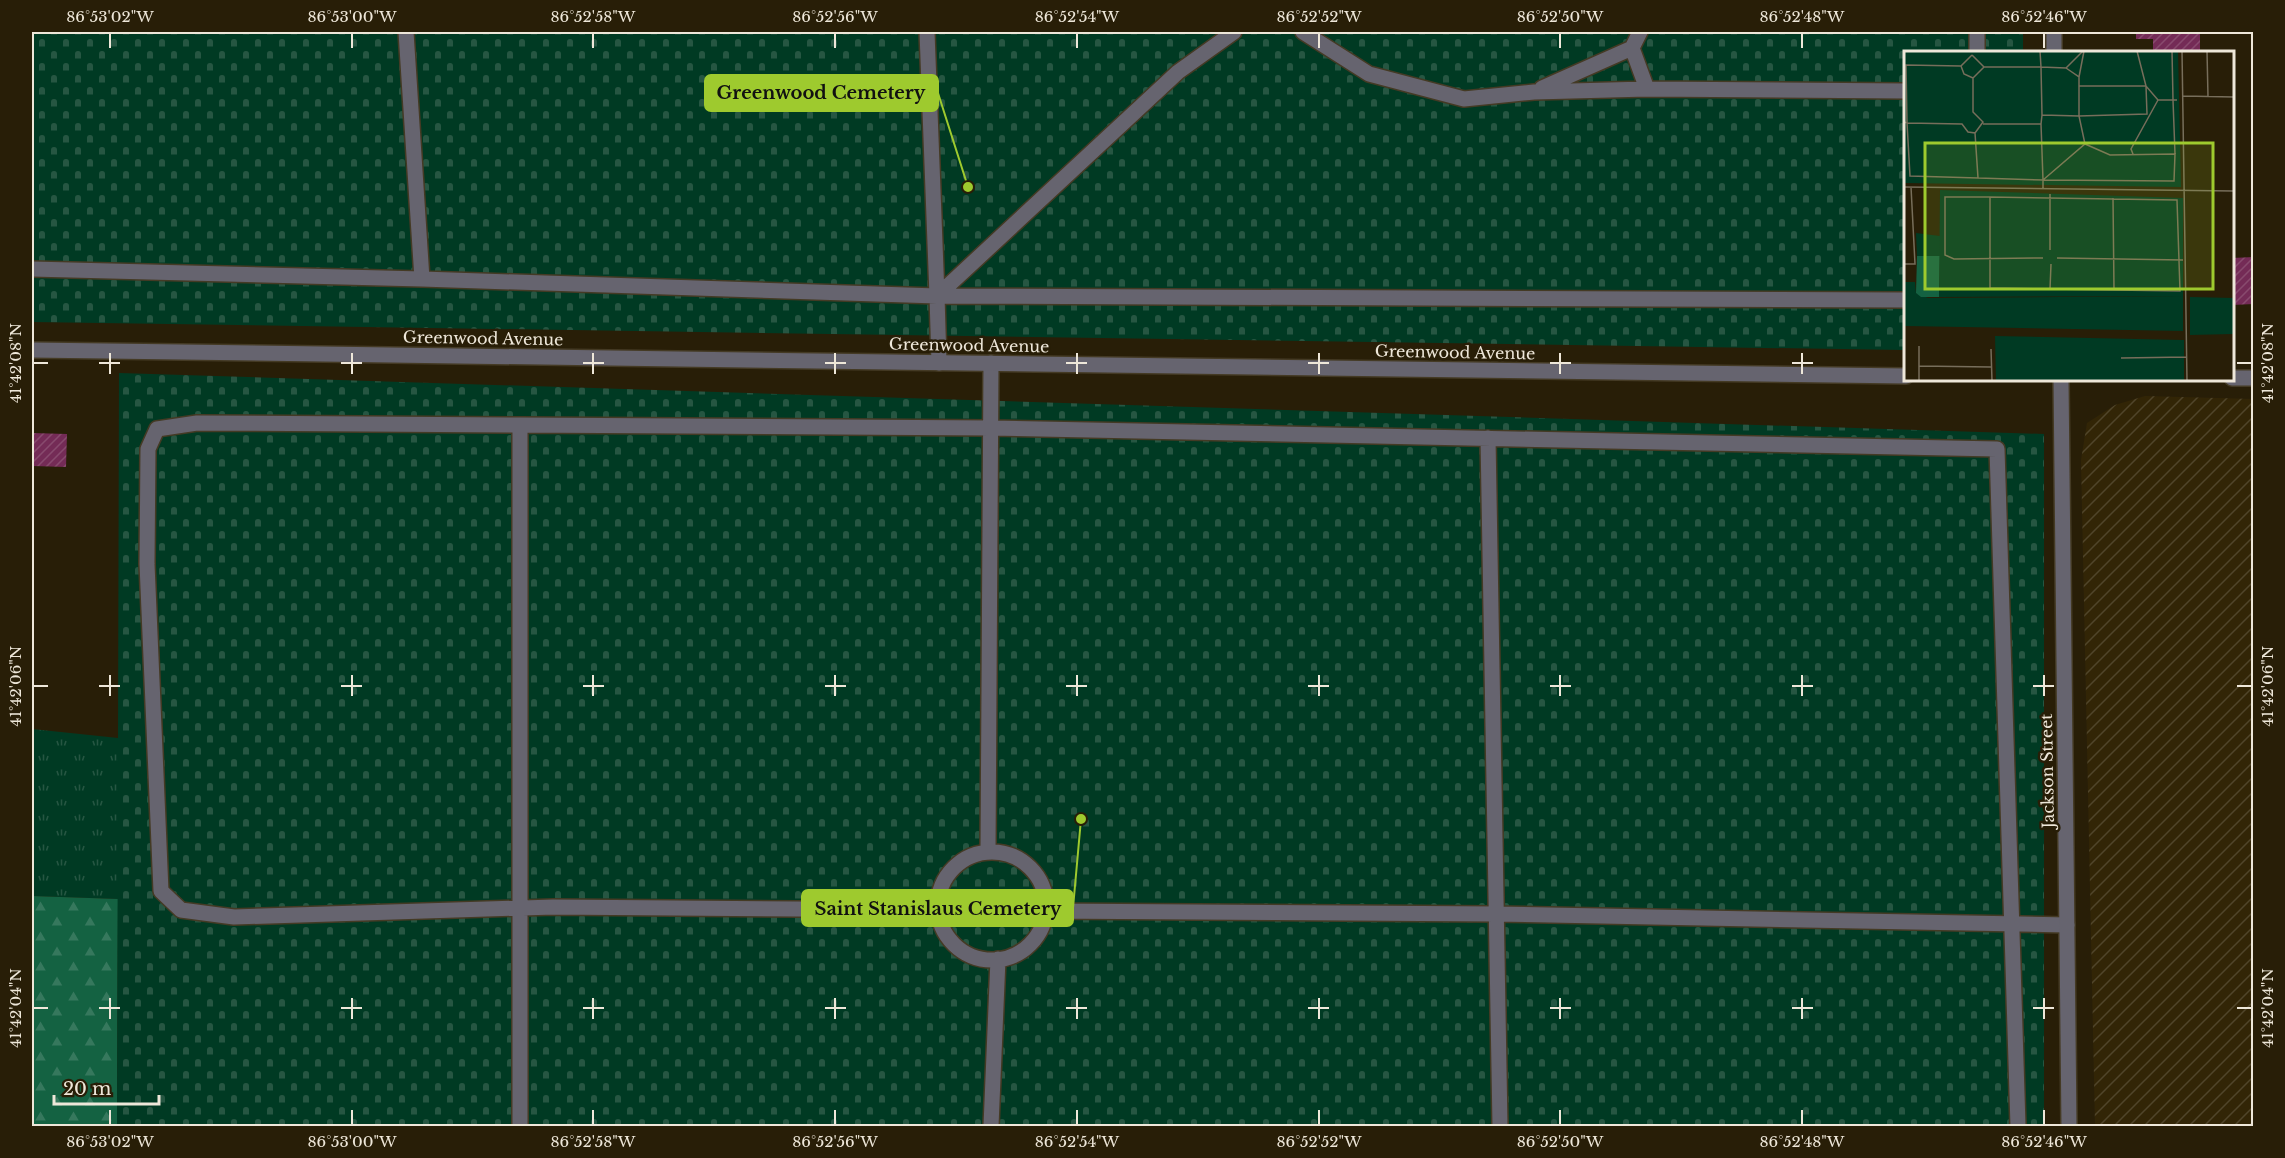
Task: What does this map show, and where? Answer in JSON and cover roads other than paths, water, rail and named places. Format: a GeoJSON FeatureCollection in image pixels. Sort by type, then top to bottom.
{"type":"FeatureCollection","features":[{"type":"Feature","properties":{"kind":"street"},"geometry":{"type":"LineString","coordinates":[[406,32],[422,279]]}},
{"type":"Feature","properties":{"kind":"street"},"geometry":{"type":"LineString","coordinates":[[927,32],[939,363]]}},
{"type":"Feature","properties":{"kind":"street"},"geometry":{"type":"LineString","coordinates":[[937,296],[1178,72],[1234,32]]}},
{"type":"Feature","properties":{"kind":"street"},"geometry":{"type":"LineString","coordinates":[[1303,32],[1369,74],[1464,99],[1534,92],[1647,89],[1904,91]]}},
{"type":"Feature","properties":{"kind":"street"},"geometry":{"type":"LineString","coordinates":[[1534,92],[1632,48],[1640,32]]}},
{"type":"Feature","properties":{"kind":"street"},"geometry":{"type":"LineString","coordinates":[[1977,32],[1977,51]]}},
{"type":"Feature","properties":{"kind":"street"},"geometry":{"type":"LineString","coordinates":[[2054,32],[2054,51]]}},
{"type":"Feature","properties":{"kind":"street"},"geometry":{"type":"LineString","coordinates":[[1632,48],[1647,89]]}},
{"type":"Feature","properties":{"kind":"street"},"geometry":{"type":"LineString","coordinates":[[32,269],[937,296],[1904,300]]}},
{"type":"Feature","properties":{"kind":"street","name":"Greenwood Avenue"},"geometry":{"type":"LineString","coordinates":[[32,350],[1904,376]]}},
{"type":"Feature","properties":{"kind":"street"},"geometry":{"type":"LineString","coordinates":[[988,852],[991,363]]}},
{"type":"Feature","properties":{"kind":"street"},"geometry":{"type":"LineString","coordinates":[[2234,378],[2253,378]]}},
{"type":"Feature","properties":{"kind":"street","name":"Jackson Street"},"geometry":{"type":"LineString","coordinates":[[2061,381],[2069,1126]]}},
{"type":"Feature","properties":{"kind":"street"},"geometry":{"type":"LineString","coordinates":[[938,910],[518,908],[234,917],[181,910],[161,891],[147,564],[148,449],[157,429],[197,423],[991,428],[1997,449],[2019,1126]]}},
{"type":"Feature","properties":{"kind":"street"},"geometry":{"type":"LineString","coordinates":[[520,425],[518,908],[520,1126]]}},
{"type":"Feature","properties":{"kind":"street"},"geometry":{"type":"LineString","coordinates":[[1488,438],[1500,1126]]}},
{"type":"Feature","properties":{"kind":"street"},"geometry":{"type":"LineString","coordinates":[[988,852],[1007,855],[1023,863],[1036,875],[1044,892],[1046,911],[1042,927],[1034,940],[1022,951],[998,959],[976,958],[961,951],[941,926],[938,910],[939,893],[951,871],[972,856],[988,852]]}},
{"type":"Feature","properties":{"kind":"street"},"geometry":{"type":"LineString","coordinates":[[1046,911],[1496,914],[2067,925]]}},
{"type":"Feature","properties":{"kind":"street"},"geometry":{"type":"LineString","coordinates":[[991,1126],[998,959]]}},
{"type":"Feature","properties":{"kind":"place","name":"Greenwood Cemetery"},"geometry":{"type":"Point","coordinates":[968,187]}},
{"type":"Feature","properties":{"kind":"place","name":"Saint Stanislaus Cemetery"},"geometry":{"type":"Point","coordinates":[1081,819]}}]}
